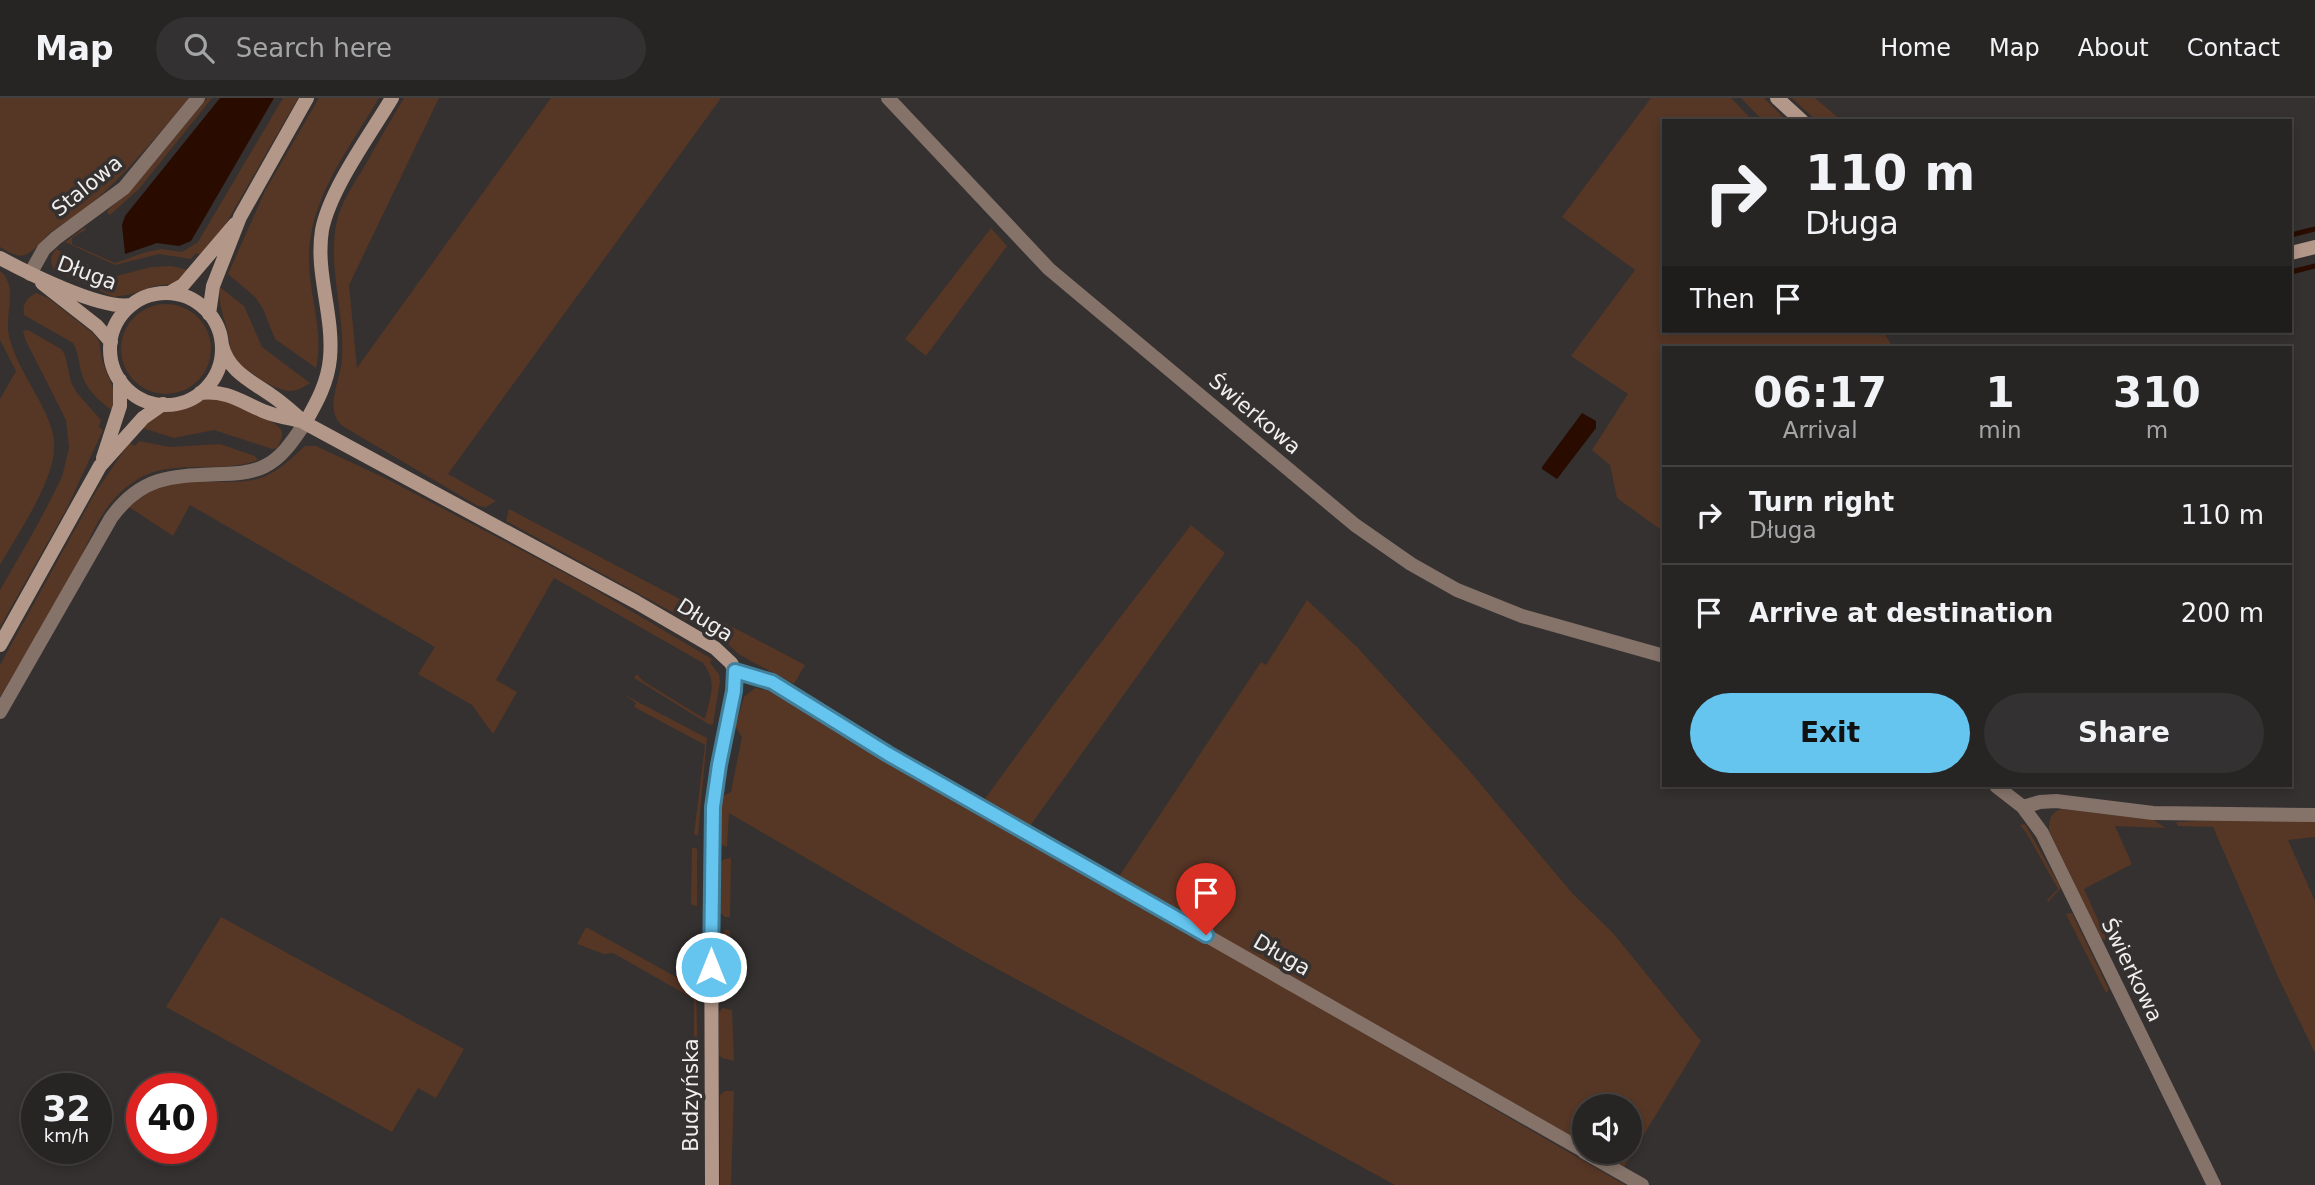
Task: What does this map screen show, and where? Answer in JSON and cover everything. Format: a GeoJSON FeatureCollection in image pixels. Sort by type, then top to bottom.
{"type":"FeatureCollection","features":[{"type":"Feature","properties":{"kind":"street","name":"Stalowa"},"geometry":{"type":"LineString","coordinates":[[30,274],[44,249],[56,238],[124,188],[198,98]]}},
{"type":"Feature","properties":{"kind":"street"},"geometry":{"type":"LineString","coordinates":[[209,314],[213,286],[240,218],[307,98]]}},
{"type":"Feature","properties":{"kind":"street"},"geometry":{"type":"LineString","coordinates":[[0,712],[111,518],[130,496],[141,487],[165,479],[243,473],[263,468],[283,453],[306,423],[325,384],[330,360],[331,339],[321,266],[323,229],[341,185],[392,98]]}},
{"type":"Feature","properties":{"kind":"street","name":"Świerkowa"},"geometry":{"type":"LineString","coordinates":[[888,98],[1049,269],[1363,531],[1410,564],[1486,603],[1522,616],[1662,655]]}},
{"type":"Feature","properties":{"kind":"street"},"geometry":{"type":"LineString","coordinates":[[1777,98],[1800,119]]}},
{"type":"Feature","properties":{"kind":"street"},"geometry":{"type":"LineString","coordinates":[[169,293],[183,285],[240,218]]}},
{"type":"Feature","properties":{"kind":"street"},"geometry":{"type":"LineString","coordinates":[[2292,253],[2315,247]]}},
{"type":"Feature","properties":{"kind":"street","name":"Długa"},"geometry":{"type":"LineString","coordinates":[[0,258],[30,274],[102,303],[131,306]]}},
{"type":"Feature","properties":{"kind":"street","name":"Długa"},"geometry":{"type":"LineString","coordinates":[[30,274],[97,326],[111,342]]}},
{"type":"Feature","properties":{"kind":"street"},"geometry":{"type":"LineString","coordinates":[[0,645],[100,466],[120,406],[120,380],[111,359],[111,342],[117,322],[131,306],[151,295],[169,293],[191,299],[209,314],[217,325],[222,345],[217,372],[200,393],[185,401],[163,404],[141,398],[120,380]]}},
{"type":"Feature","properties":{"kind":"street","name":"Długa"},"geometry":{"type":"LineString","coordinates":[[222,345],[226,358],[237,372],[306,423],[658,615],[715,648],[726,657],[735,671],[772,682],[900,760],[1572,1144]]}},
{"type":"Feature","properties":{"kind":"street","name":"Długa"},"geometry":{"type":"LineString","coordinates":[[200,393],[212,391],[227,394],[264,411],[306,423]]}},
{"type":"Feature","properties":{"kind":"street"},"geometry":{"type":"LineString","coordinates":[[100,466],[148,413],[163,404]]}},
{"type":"Feature","properties":{"kind":"street","name":"Budzyńska"},"geometry":{"type":"LineString","coordinates":[[712,1185],[713,807],[734,691],[735,671]]}},
{"type":"Feature","properties":{"kind":"street","name":"Świerkowa"},"geometry":{"type":"LineString","coordinates":[[1997,787],[2024,807],[2042,833],[2214,1185]]}},
{"type":"Feature","properties":{"kind":"street"},"geometry":{"type":"LineString","coordinates":[[2024,807],[2056,801],[2153,813],[2315,815]]}},
{"type":"Feature","properties":{"kind":"street","name":"Długa"},"geometry":{"type":"LineString","coordinates":[[1606,1164],[1642,1185]]}},
{"type":"Feature","properties":{"kind":"shaded area"},"geometry":{"type":"Polygon","coordinates":[[[0,98],[189,98],[104,193],[50,233],[32,251],[19,256],[0,247],[0,98]]]}},
{"type":"Feature","properties":{"kind":"shaded area"},"geometry":{"type":"Polygon","coordinates":[[[207,98],[212,98],[139,189],[110,215],[107,213],[136,184],[207,98]]]}},
{"type":"Feature","properties":{"kind":"shaded area"},"geometry":{"type":"Polygon","coordinates":[[[220,98],[274,98],[191,241],[179,246],[157,243],[125,254],[122,225],[125,216],[220,98]]]}},
{"type":"Feature","properties":{"kind":"shaded area"},"geometry":{"type":"Polygon","coordinates":[[[283,98],[298,98],[220,234],[201,255],[196,253],[191,259],[159,254],[115,265],[65,242],[84,228],[87,229],[72,238],[72,244],[115,263],[162,249],[182,252],[198,242],[283,98]]]}},
{"type":"Feature","properties":{"kind":"shaded area"},"geometry":{"type":"Polygon","coordinates":[[[319,98],[379,98],[332,176],[315,218],[309,262],[318,328],[316,368],[275,339],[255,297],[228,274],[265,191],[319,98]]]}},
{"type":"Feature","properties":{"kind":"shaded area"},"geometry":{"type":"Polygon","coordinates":[[[404,98],[439,98],[349,285],[357,368],[551,98],[721,98],[448,474],[496,501],[486,507],[478,506],[344,427],[334,413],[334,395],[342,358],[334,258],[336,225],[347,195],[404,98]]]}},
{"type":"Feature","properties":{"kind":"shaded area"},"geometry":{"type":"Polygon","coordinates":[[[1651,98],[1731,98],[1751,119],[1662,119],[1662,333],[1884,333],[1892,346],[1662,346],[1662,531],[1617,498],[1610,465],[1592,450],[1628,394],[1571,356],[1635,270],[1562,217],[1651,98]]]}},
{"type":"Feature","properties":{"kind":"shaded area"},"geometry":{"type":"Polygon","coordinates":[[[1741,98],[1764,98],[1785,119],[1761,119],[1741,98]]]}},
{"type":"Feature","properties":{"kind":"shaded area"},"geometry":{"type":"Polygon","coordinates":[[[1792,98],[1815,98],[1840,119],[1815,119],[1792,98]]]}},
{"type":"Feature","properties":{"kind":"shaded area"},"geometry":{"type":"Polygon","coordinates":[[[991,228],[1007,246],[926,356],[905,339],[991,228]]]}},
{"type":"Feature","properties":{"kind":"shaded area"},"geometry":{"type":"Polygon","coordinates":[[[56,249],[113,277],[151,267],[171,266],[189,270],[173,284],[154,286],[114,297],[54,270],[51,259],[56,249]]]}},
{"type":"Feature","properties":{"kind":"shaded area"},"geometry":{"type":"Polygon","coordinates":[[[0,271],[9,284],[8,328],[12,346],[48,418],[54,444],[52,463],[41,493],[0,565],[0,399],[16,371],[0,340],[0,271]]]}},
{"type":"Feature","properties":{"kind":"shaded area"},"geometry":{"type":"Polygon","coordinates":[[[220,287],[244,306],[262,347],[310,383],[296,390],[284,390],[259,378],[238,362],[230,347],[220,304],[220,287]]]}},
{"type":"Feature","properties":{"kind":"shaded area"},"geometry":{"type":"Polygon","coordinates":[[[36,293],[48,298],[94,334],[99,341],[102,360],[114,391],[113,411],[89,389],[73,343],[24,315],[26,302],[36,293]]]}},
{"type":"Feature","properties":{"kind":"shaded area"},"geometry":{"type":"Polygon","coordinates":[[[166,304],[183,307],[198,317],[208,332],[211,349],[208,366],[198,381],[183,391],[166,394],[149,391],[134,381],[124,366],[121,349],[124,332],[134,317],[149,307],[166,304]]]}},
{"type":"Feature","properties":{"kind":"shaded area"},"geometry":{"type":"Polygon","coordinates":[[[28,330],[61,349],[71,382],[77,393],[101,420],[99,427],[103,430],[67,508],[0,627],[0,590],[62,477],[69,448],[66,420],[25,339],[23,331],[28,330]]]}},
{"type":"Feature","properties":{"kind":"shaded area"},"geometry":{"type":"Polygon","coordinates":[[[209,398],[217,398],[253,412],[279,427],[282,432],[277,448],[272,449],[214,430],[174,438],[142,428],[160,413],[180,410],[209,398]]]}},
{"type":"Feature","properties":{"kind":"shaded area"},"geometry":{"type":"Polygon","coordinates":[[[1582,413],[1596,421],[1596,428],[1557,479],[1542,467],[1582,413]]]}},
{"type":"Feature","properties":{"kind":"shaded area"},"geometry":{"type":"Polygon","coordinates":[[[139,441],[170,447],[220,444],[255,456],[258,460],[232,466],[164,470],[142,477],[124,490],[98,521],[58,600],[0,697],[0,665],[95,493],[129,443],[135,446],[139,441]]]}},
{"type":"Feature","properties":{"kind":"shaded area"},"geometry":{"type":"Polygon","coordinates":[[[305,446],[316,446],[387,479],[584,583],[712,659],[710,663],[719,674],[720,681],[713,724],[710,725],[634,678],[637,674],[643,681],[705,719],[712,683],[703,663],[554,578],[496,680],[517,692],[493,734],[472,705],[418,674],[435,647],[190,505],[173,536],[129,507],[152,490],[171,483],[233,482],[264,477],[283,466],[305,446]]]}},
{"type":"Feature","properties":{"kind":"shaded area"},"geometry":{"type":"Polygon","coordinates":[[[509,509],[805,665],[794,684],[740,655],[723,640],[506,521],[509,509]]]}},
{"type":"Feature","properties":{"kind":"shaded area"},"geometry":{"type":"Polygon","coordinates":[[[1191,525],[1225,553],[1030,826],[984,800],[1066,688],[1191,525]]]}},
{"type":"Feature","properties":{"kind":"shaded area"},"geometry":{"type":"Polygon","coordinates":[[[1307,600],[1357,647],[1467,768],[1572,893],[1613,933],[1701,1041],[1642,1138],[1642,1094],[1572,1094],[1572,1137],[1118,878],[1261,662],[1266,665],[1307,600]]]}},
{"type":"Feature","properties":{"kind":"shaded area"},"geometry":{"type":"Polygon","coordinates":[[[755,688],[776,692],[1572,1154],[1572,1164],[1589,1164],[1625,1185],[1395,1185],[968,953],[729,813],[727,847],[718,843],[721,797],[731,792],[742,737],[735,726],[744,697],[755,688]]]}},
{"type":"Feature","properties":{"kind":"shaded area"},"geometry":{"type":"Polygon","coordinates":[[[623,694],[707,738],[698,836],[694,834],[705,745],[634,707],[636,703],[623,694]]]}},
{"type":"Feature","properties":{"kind":"shaded area"},"geometry":{"type":"Polygon","coordinates":[[[2062,809],[2154,820],[2166,828],[2115,826],[2132,864],[2084,889],[2107,940],[2101,939],[2049,831],[2051,817],[2062,809]]]}},
{"type":"Feature","properties":{"kind":"shaded area"},"geometry":{"type":"Polygon","coordinates":[[[2315,821],[2315,837],[2288,840],[2315,901],[2315,1053],[2279,979],[2213,827],[2178,826],[2176,822],[2315,821]]]}},
{"type":"Feature","properties":{"kind":"shaded area"},"geometry":{"type":"Polygon","coordinates":[[[2025,824],[2061,888],[2048,902],[2058,889],[2020,825],[2025,824]]]}},
{"type":"Feature","properties":{"kind":"shaded area"},"geometry":{"type":"Polygon","coordinates":[[[692,847],[697,849],[697,906],[691,903],[692,847]]]}},
{"type":"Feature","properties":{"kind":"shaded area"},"geometry":{"type":"Polygon","coordinates":[[[731,858],[730,917],[725,917],[719,912],[719,864],[724,859],[731,858]]]}},
{"type":"Feature","properties":{"kind":"shaded area"},"geometry":{"type":"Polygon","coordinates":[[[2072,913],[2109,990],[2106,993],[2066,914],[2072,913]]]}},
{"type":"Feature","properties":{"kind":"shaded area"},"geometry":{"type":"Polygon","coordinates":[[[221,917],[464,1049],[436,1098],[418,1088],[392,1132],[166,1007],[221,917]]]}},
{"type":"Feature","properties":{"kind":"shaded area"},"geometry":{"type":"Polygon","coordinates":[[[586,927],[696,988],[699,1105],[694,1105],[694,999],[613,953],[604,954],[577,944],[586,927]]]}},
{"type":"Feature","properties":{"kind":"shaded area"},"geometry":{"type":"Polygon","coordinates":[[[725,930],[730,930],[730,995],[721,995],[719,991],[720,936],[725,930]]]}},
{"type":"Feature","properties":{"kind":"shaded area"},"geometry":{"type":"Polygon","coordinates":[[[722,1008],[732,1010],[734,1061],[719,1055],[719,1013],[722,1008]]]}},
{"type":"Feature","properties":{"kind":"shaded area"},"geometry":{"type":"Polygon","coordinates":[[[725,1091],[734,1091],[731,1185],[720,1185],[720,1095],[725,1091]]]}},
{"type":"Feature","properties":{"kind":"waterway"},"geometry":{"type":"LineString","coordinates":[[2292,235],[2315,229]]}},
{"type":"Feature","properties":{"kind":"waterway"},"geometry":{"type":"LineString","coordinates":[[2292,272],[2315,266]]}},
{"type":"Feature","properties":{"kind":"route"},"geometry":{"type":"LineString","coordinates":[[711,967],[713,807],[736,680],[735,671],[772,682],[888,754],[1206,935]]}}]}
